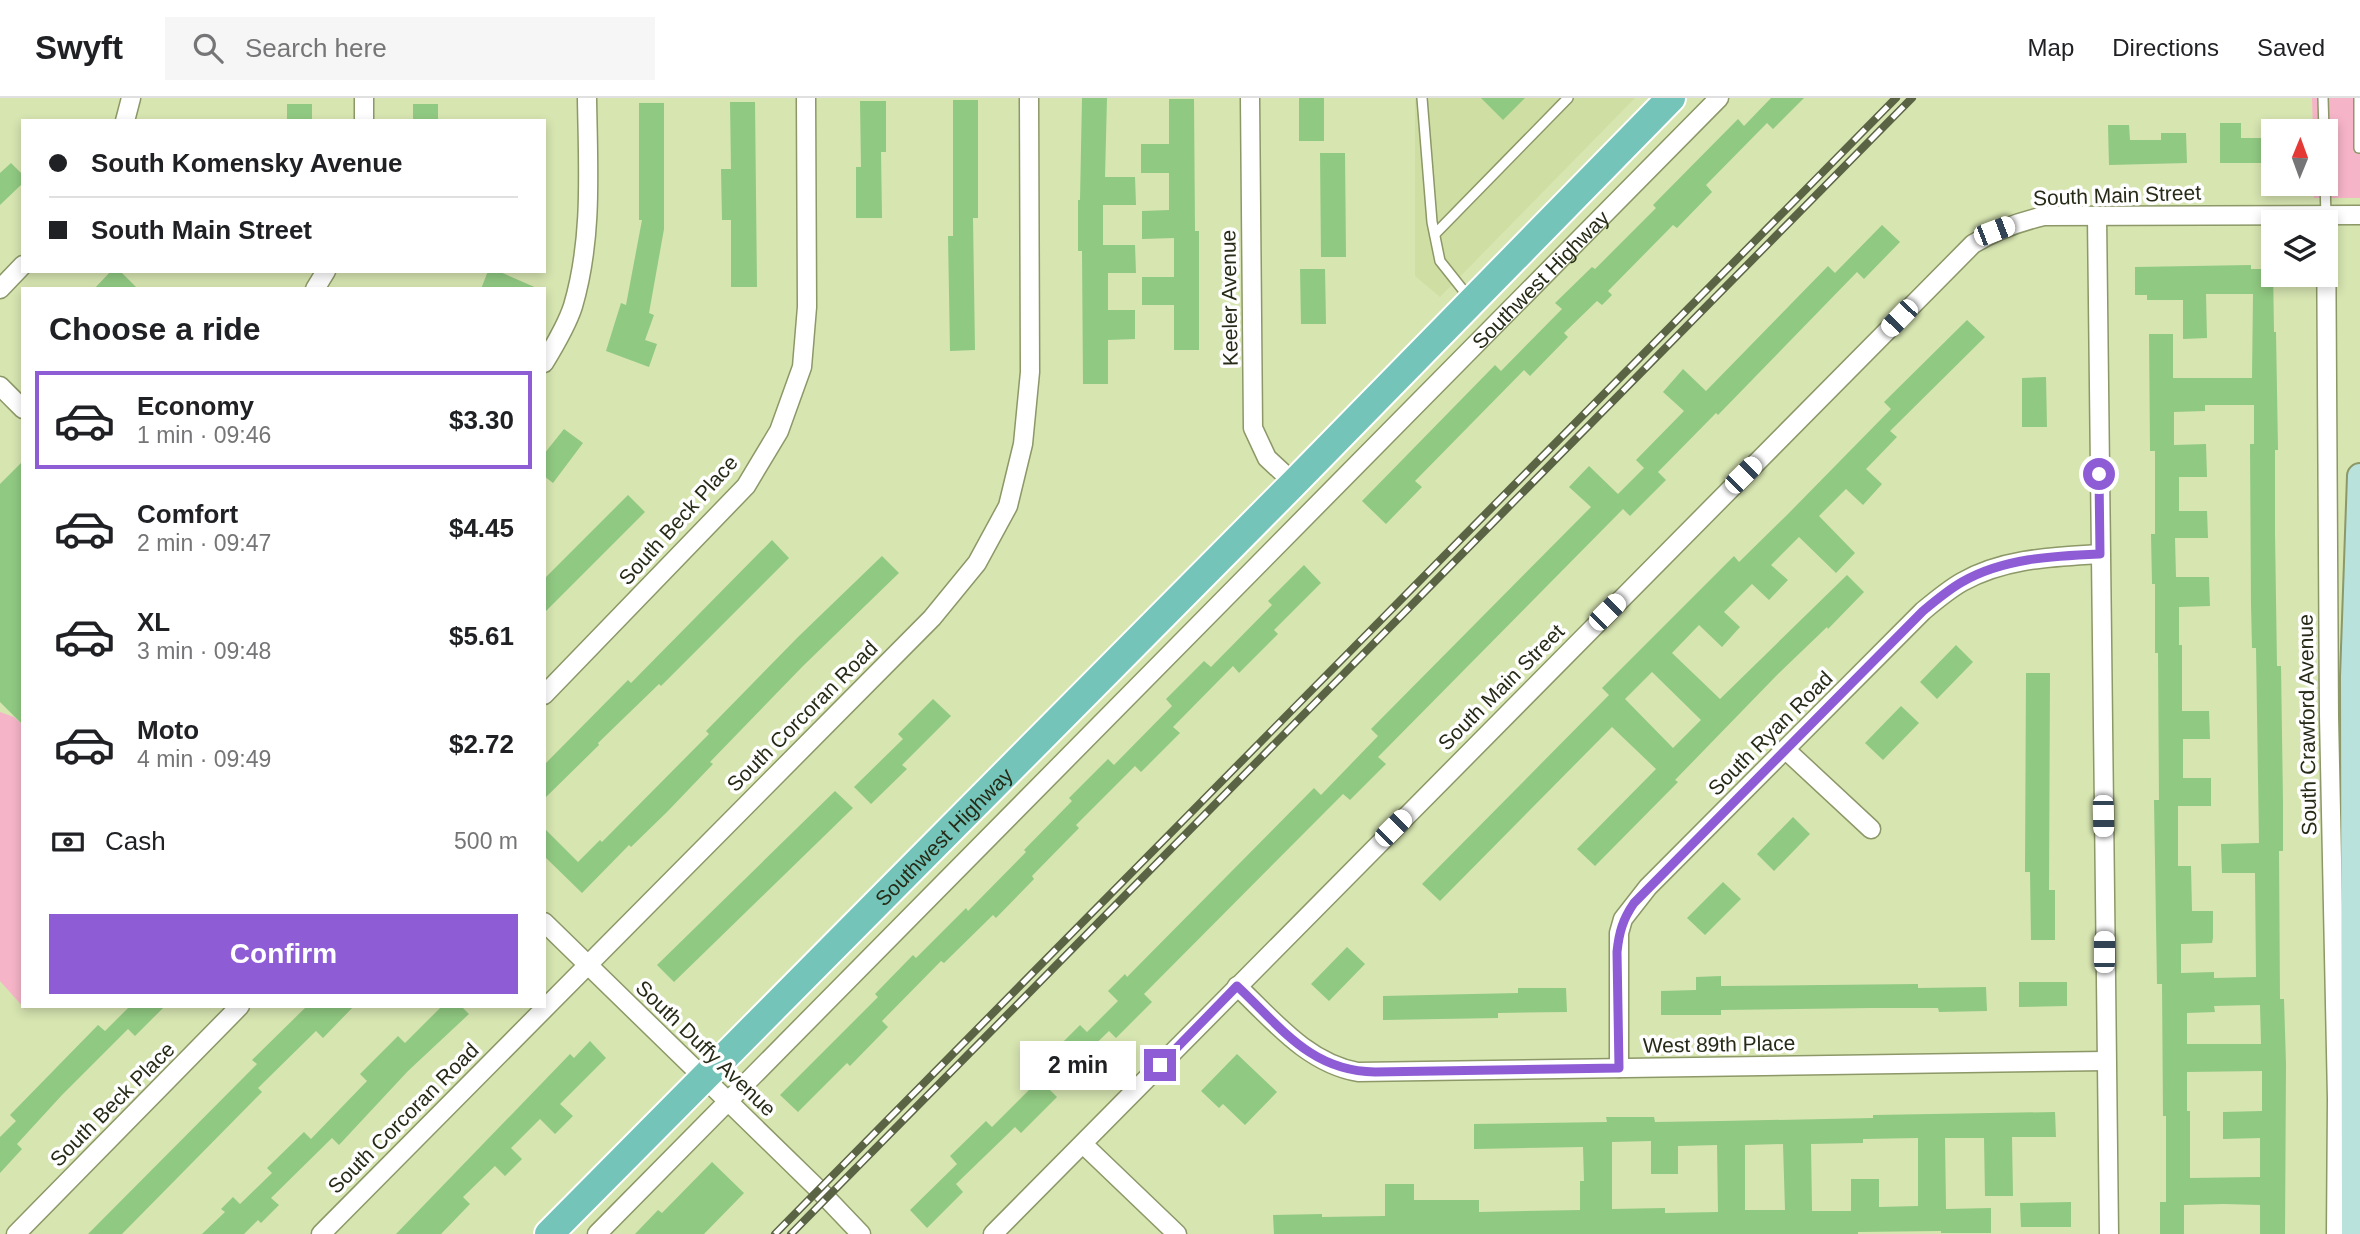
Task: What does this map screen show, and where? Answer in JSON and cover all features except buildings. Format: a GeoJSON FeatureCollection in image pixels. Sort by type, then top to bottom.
{"type":"FeatureCollection","features":[{"type":"Feature","properties":{"kind":"main road","name":"Southwest Highway"},"geometry":{"type":"LineString","coordinates":[[549,1234],[1294,483],[1671,98]]}},
{"type":"Feature","properties":{"kind":"main road"},"geometry":{"type":"LineString","coordinates":[[2354,1234],[2353,677],[2360,475]]}},
{"type":"Feature","properties":{"kind":"street"},"geometry":{"type":"LineString","coordinates":[[126,119],[131,98]]}},
{"type":"Feature","properties":{"kind":"street"},"geometry":{"type":"LineString","coordinates":[[364,98],[364,119]]}},
{"type":"Feature","properties":{"kind":"street"},"geometry":{"type":"LineString","coordinates":[[546,359],[572,308],[584,257],[588,198],[587,98]]}},
{"type":"Feature","properties":{"kind":"street","name":"South Beck Place"},"geometry":{"type":"LineString","coordinates":[[546,693],[746,486],[779,431],[803,367],[807,307],[806,98]]}},
{"type":"Feature","properties":{"kind":"street","name":"South Corcoran Road"},"geometry":{"type":"LineString","coordinates":[[546,1006],[932,618],[977,563],[1008,506],[1023,444],[1030,372],[1029,98]]}},
{"type":"Feature","properties":{"kind":"street","name":"Keeler Avenue"},"geometry":{"type":"LineString","coordinates":[[1250,98],[1253,428],[1267,458],[1294,483]]}},
{"type":"Feature","properties":{"kind":"street","name":"Southwest Highway"},"geometry":{"type":"LineString","coordinates":[[597,1234],[1718,98]]}},
{"type":"Feature","properties":{"kind":"street","name":"South Main Street"},"geometry":{"type":"LineString","coordinates":[[993,1234],[1973,244],[1994,231],[2044,216],[2261,215]]}},
{"type":"Feature","properties":{"kind":"street","name":"South Main Street"},"geometry":{"type":"LineString","coordinates":[[2338,215],[2360,215]]}},
{"type":"Feature","properties":{"kind":"street"},"geometry":{"type":"LineString","coordinates":[[2097,216],[2109,1234]]}},
{"type":"Feature","properties":{"kind":"street"},"geometry":{"type":"LineString","coordinates":[[0,289],[21,267]]}},
{"type":"Feature","properties":{"kind":"street","name":"South Crawford Avenue"},"geometry":{"type":"LineString","coordinates":[[2326,287],[2329,716],[2337,1085],[2336,1234]]}},
{"type":"Feature","properties":{"kind":"street"},"geometry":{"type":"LineString","coordinates":[[0,386],[21,407]]}},
{"type":"Feature","properties":{"kind":"street"},"geometry":{"type":"LineString","coordinates":[[1338,438],[1361,460]]}},
{"type":"Feature","properties":{"kind":"street","name":"South Ryan Road"},"geometry":{"type":"LineString","coordinates":[[1619,1068],[1619,933],[1623,919],[1648,887],[1923,611],[1963,582],[2016,562],[2100,554]]}},
{"type":"Feature","properties":{"kind":"street"},"geometry":{"type":"LineString","coordinates":[[1786,750],[1871,829]]}},
{"type":"Feature","properties":{"kind":"street","name":"South Duffy Avenue"},"geometry":{"type":"LineString","coordinates":[[546,924],[861,1234]]}},
{"type":"Feature","properties":{"kind":"street","name":"West 89th Place"},"geometry":{"type":"LineString","coordinates":[[1237,986],[1307,1052],[1343,1069],[1375,1072],[2106,1061]]}},
{"type":"Feature","properties":{"kind":"street","name":"South Beck Place"},"geometry":{"type":"LineString","coordinates":[[16,1234],[238,1008]]}},
{"type":"Feature","properties":{"kind":"street","name":"South Corcoran Road"},"geometry":{"type":"LineString","coordinates":[[321,1234],[544,1008]]}},
{"type":"Feature","properties":{"kind":"street"},"geometry":{"type":"LineString","coordinates":[[1083,1144],[1177,1234]]}},
{"type":"Feature","properties":{"kind":"lane"},"geometry":{"type":"LineString","coordinates":[[1422,98],[1434,234],[1440,261],[1472,301]]}},
{"type":"Feature","properties":{"kind":"lane"},"geometry":{"type":"LineString","coordinates":[[1434,234],[1567,98]]}},
{"type":"Feature","properties":{"kind":"lane"},"geometry":{"type":"LineString","coordinates":[[2323,98],[2324,119]]}},
{"type":"Feature","properties":{"kind":"lane"},"geometry":{"type":"LineString","coordinates":[[2359,98],[2359,148]]}},
{"type":"Feature","properties":{"kind":"shaded area"},"geometry":{"type":"Polygon","coordinates":[[[1415,98],[1635,98],[1440,297],[1415,276],[1415,98]]]}},
{"type":"Feature","properties":{"kind":"shaded area"},"geometry":{"type":"Polygon","coordinates":[[[2312,98],[2360,98],[2360,198],[2314,198],[2338,196],[2338,119],[2313,119],[2312,98]]]}},
{"type":"Feature","properties":{"kind":"shaded area"},"geometry":{"type":"Polygon","coordinates":[[[0,712],[14,717],[21,723],[21,1005],[0,981],[0,712]]]}},
{"type":"Feature","properties":{"kind":"railway"},"geometry":{"type":"LineString","coordinates":[[775,1234],[1896,98]]}},
{"type":"Feature","properties":{"kind":"railway"},"geometry":{"type":"LineString","coordinates":[[791,1234],[1912,98]]}},
{"type":"Feature","properties":{"kind":"route"},"geometry":{"type":"LineString","coordinates":[[1160,1065],[1237,986],[1307,1052],[1343,1069],[1375,1072],[1619,1068],[1617,952],[1623,919],[1634,903],[1923,611],[1944,594],[1987,571],[2016,562],[2100,554],[2099,474]]}}]}
